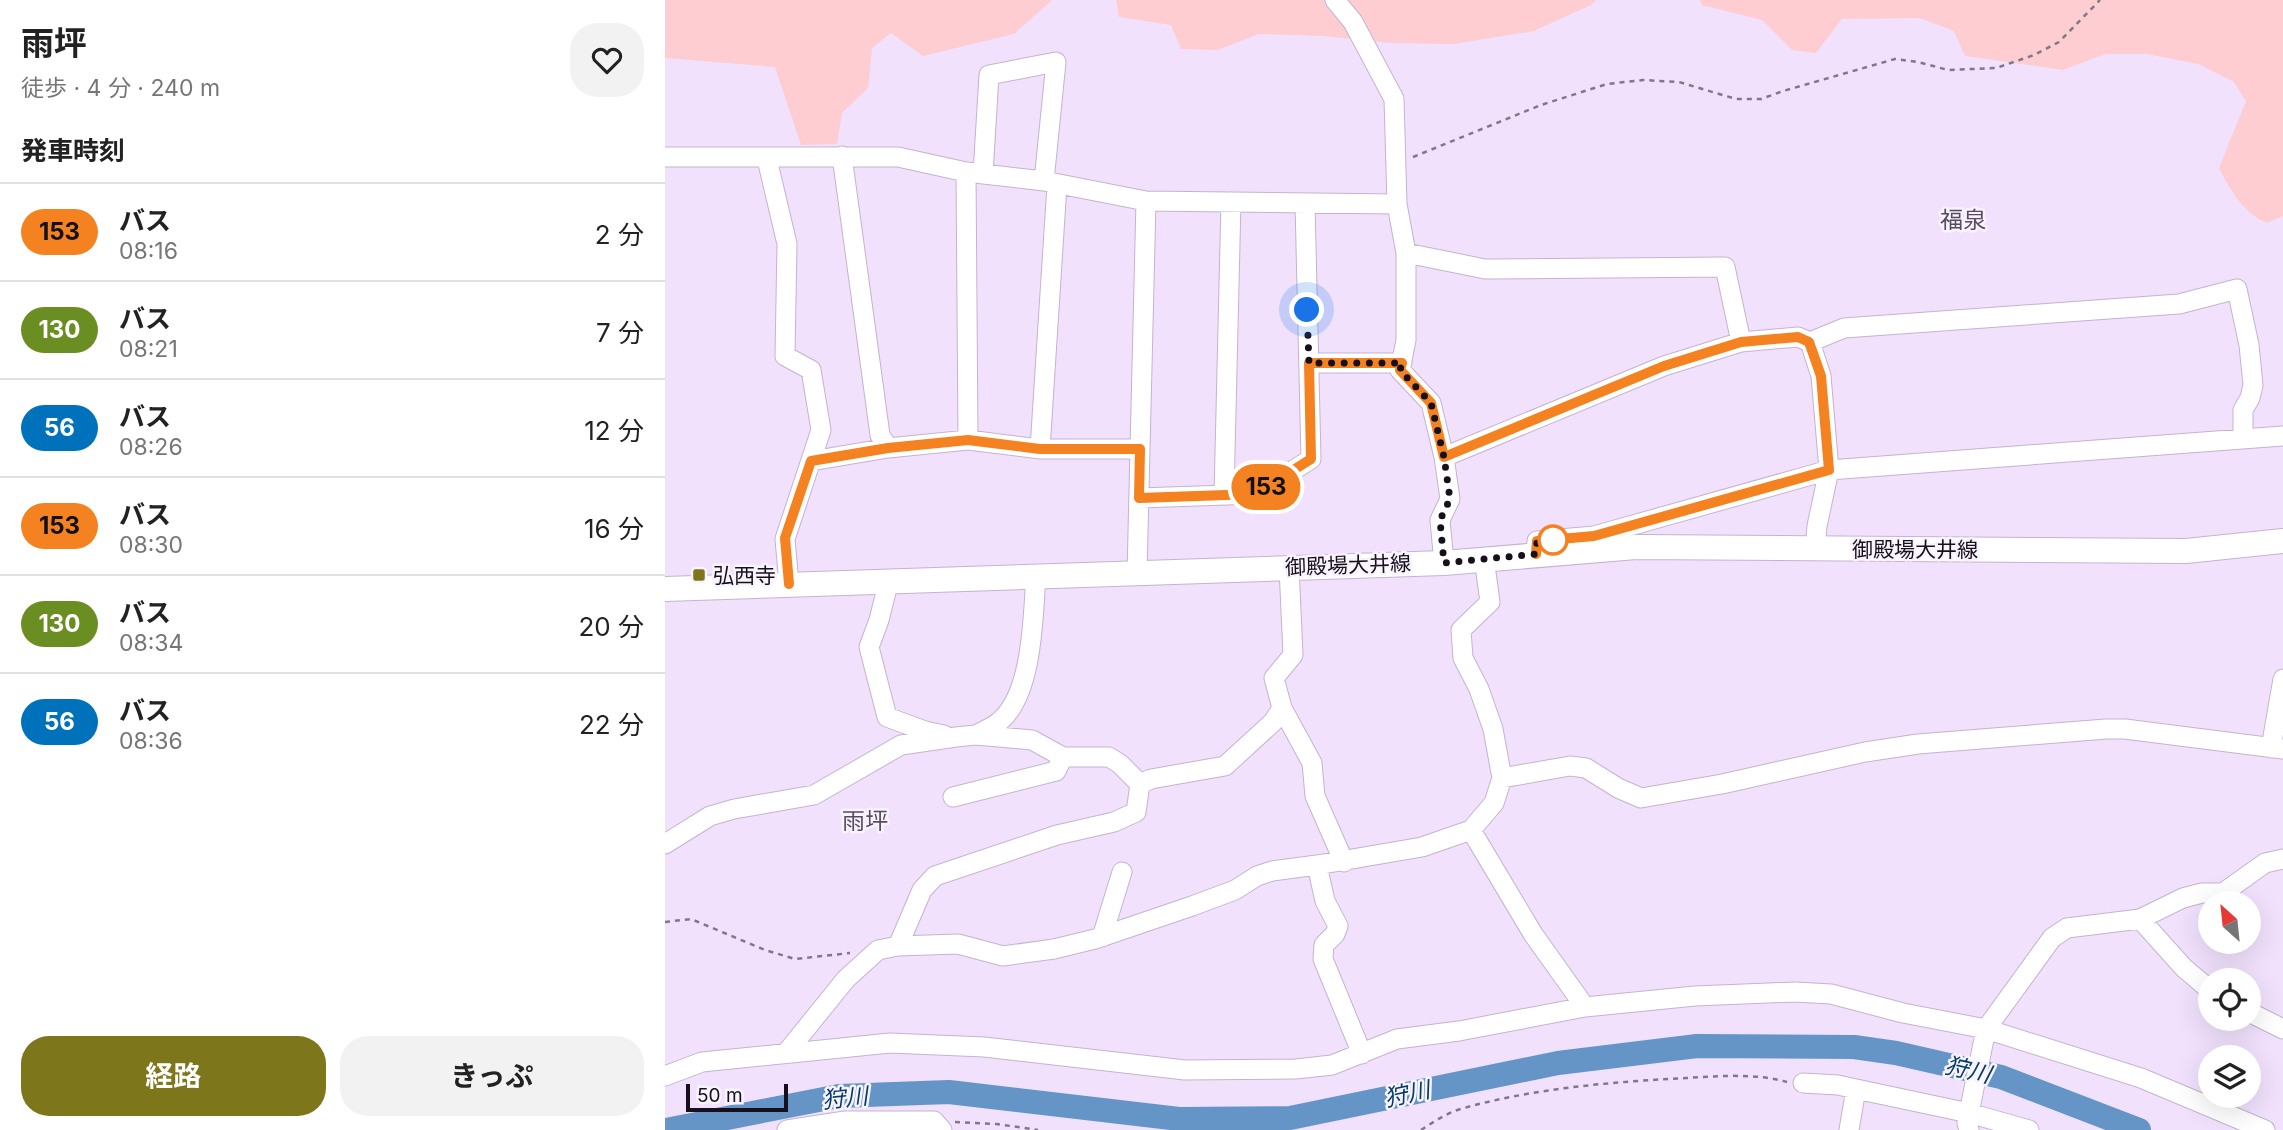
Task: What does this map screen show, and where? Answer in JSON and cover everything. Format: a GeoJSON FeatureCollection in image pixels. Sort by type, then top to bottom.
{"type":"FeatureCollection","features":[{"type":"Feature","properties":{"kind":"main road","name":"御殿場大井線"},"geometry":{"type":"LineString","coordinates":[[665,589],[1444,563],[1636,547],[2186,551],[2283,541]]}},
{"type":"Feature","properties":{"kind":"street"},"geometry":{"type":"LineString","coordinates":[[1335,0],[1353,22],[1394,99],[1397,204],[1406,253],[1405,340],[1400,370],[1431,403],[1444,457],[1450,499],[1440,520],[1444,563]]}},
{"type":"Feature","properties":{"kind":"street"},"geometry":{"type":"LineString","coordinates":[[968,440],[975,173],[989,75],[1056,62],[1040,449]]}},
{"type":"Feature","properties":{"kind":"street"},"geometry":{"type":"LineString","coordinates":[[842,156],[880,435],[888,448]]}},
{"type":"Feature","properties":{"kind":"street"},"geometry":{"type":"LineString","coordinates":[[665,157],[898,157],[975,173],[1050,183],[1146,201],[1397,204]]}},
{"type":"Feature","properties":{"kind":"street"},"geometry":{"type":"LineString","coordinates":[[767,159],[787,244],[785,356],[811,370],[821,430],[785,538],[789,584]]}},
{"type":"Feature","properties":{"kind":"street"},"geometry":{"type":"LineString","coordinates":[[1137,574],[1146,201]]}},
{"type":"Feature","properties":{"kind":"street"},"geometry":{"type":"LineString","coordinates":[[1224,495],[1231,202]]}},
{"type":"Feature","properties":{"kind":"street"},"geometry":{"type":"LineString","coordinates":[[1139,498],[1255,494],[1311,459],[1305,203]]}},
{"type":"Feature","properties":{"kind":"street"},"geometry":{"type":"LineString","coordinates":[[1406,253],[1485,269],[1725,267],[1741,342]]}},
{"type":"Feature","properties":{"kind":"street"},"geometry":{"type":"LineString","coordinates":[[1809,342],[1844,328],[2179,304],[2237,289],[2249,345],[2253,385],[2243,410],[2243,439]]}},
{"type":"Feature","properties":{"kind":"street"},"geometry":{"type":"LineString","coordinates":[[1444,457],[1664,366],[1741,342],[1798,337],[1809,342],[1821,376],[1829,470],[1815,548]]}},
{"type":"Feature","properties":{"kind":"street"},"geometry":{"type":"LineString","coordinates":[[1309,363],[1402,363]]}},
{"type":"Feature","properties":{"kind":"street"},"geometry":{"type":"LineString","coordinates":[[1536,554],[1537,541],[1594,536],[1829,470],[2283,436]]}},
{"type":"Feature","properties":{"kind":"street"},"geometry":{"type":"LineString","coordinates":[[811,461],[888,448],[968,440],[1040,449],[1140,449]]}},
{"type":"Feature","properties":{"kind":"street"},"geometry":{"type":"LineString","coordinates":[[787,1052],[846,979],[878,950],[898,946],[958,944],[1003,956],[1054,949],[1102,937],[1235,890],[1257,876],[1272,871],[1344,862],[1422,847],[1471,830],[1494,803],[1502,778],[1493,729],[1479,689],[1463,658],[1461,631],[1490,602],[1484,558]]}},
{"type":"Feature","properties":{"kind":"street"},"geometry":{"type":"LineString","coordinates":[[1289,567],[1293,655],[1274,678],[1282,708],[1312,763],[1315,796],[1344,862]]}},
{"type":"Feature","properties":{"kind":"street"},"geometry":{"type":"LineString","coordinates":[[976,735],[1000,721],[1018,698],[1026,664],[1036,575]]}},
{"type":"Feature","properties":{"kind":"street"},"geometry":{"type":"LineString","coordinates":[[889,580],[869,647],[887,717],[925,731],[956,737]]}},
{"type":"Feature","properties":{"kind":"street"},"geometry":{"type":"LineString","coordinates":[[1502,778],[1570,766],[1586,768],[1618,788],[1641,798],[1865,752],[1918,744],[2106,729],[2277,748],[2283,680]]}},
{"type":"Feature","properties":{"kind":"street"},"geometry":{"type":"LineString","coordinates":[[1140,784],[1151,779],[1226,765],[1273,722],[1282,708]]}},
{"type":"Feature","properties":{"kind":"street"},"geometry":{"type":"LineString","coordinates":[[665,844],[710,816],[734,809],[814,795],[901,745],[956,737],[976,735],[1032,740],[1063,757],[1109,757],[1140,784]]}},
{"type":"Feature","properties":{"kind":"street"},"geometry":{"type":"LineString","coordinates":[[953,797],[1056,771],[1063,757]]}},
{"type":"Feature","properties":{"kind":"street"},"geometry":{"type":"LineString","coordinates":[[898,946],[922,890],[935,876],[1057,835],[1114,822],[1136,812],[1140,784]]}},
{"type":"Feature","properties":{"kind":"street"},"geometry":{"type":"LineString","coordinates":[[1471,830],[1533,934],[1584,1007]]}},
{"type":"Feature","properties":{"kind":"street"},"geometry":{"type":"LineString","coordinates":[[1969,1121],[1986,1029],[2052,938],[2067,928],[2140,919],[2183,898],[2202,893],[2223,893],[2265,863],[2283,859]]}},
{"type":"Feature","properties":{"kind":"street"},"geometry":{"type":"LineString","coordinates":[[1317,864],[1325,901],[1338,926],[1335,934],[1324,945],[1323,959],[1362,1054]]}},
{"type":"Feature","properties":{"kind":"street"},"geometry":{"type":"LineString","coordinates":[[1102,937],[1122,872]]}},
{"type":"Feature","properties":{"kind":"street"},"geometry":{"type":"LineString","coordinates":[[2140,919],[2198,980]]}},
{"type":"Feature","properties":{"kind":"street"},"geometry":{"type":"LineString","coordinates":[[665,1076],[702,1062],[890,1043],[970,1046],[1125,1064],[1209,1070],[1296,1069],[1332,1065],[1397,1039],[1459,1031],[1584,1007],[1695,996],[1795,992],[1831,994],[1903,1013],[1986,1029],[2141,1078],[2265,1130]]}},
{"type":"Feature","properties":{"kind":"street"},"geometry":{"type":"LineString","coordinates":[[2261,1018],[2283,1029]]}},
{"type":"Feature","properties":{"kind":"street"},"geometry":{"type":"LineString","coordinates":[[1796,1083],[1838,1085],[1969,1121],[2029,1130]]}},
{"type":"Feature","properties":{"kind":"street"},"geometry":{"type":"LineString","coordinates":[[1849,1130],[1856,1089]]}},
{"type":"Feature","properties":{"kind":"street"},"geometry":{"type":"LineString","coordinates":[[787,1130],[845,1121],[938,1126]]}},
{"type":"Feature","properties":{"kind":"path"},"geometry":{"type":"LineString","coordinates":[[1397,163],[1541,105],[1607,84],[1643,80],[1679,82],[1736,99],[1761,99],[1895,59],[1948,70],[1996,68],[2059,42],[2100,0]]}},
{"type":"Feature","properties":{"kind":"path"},"geometry":{"type":"LineString","coordinates":[[665,922],[691,919],[765,950],[795,959],[878,950]]}},
{"type":"Feature","properties":{"kind":"path"},"geometry":{"type":"LineString","coordinates":[[1422,1130],[1447,1114],[1463,1108],[1562,1089],[1630,1081],[1729,1076],[1796,1083]]}},
{"type":"Feature","properties":{"kind":"path"},"geometry":{"type":"LineString","coordinates":[[938,1126],[997,1124],[1038,1130]]}},
{"type":"Feature","properties":{"kind":"shaded area"},"geometry":{"type":"Polygon","coordinates":[[[665,0],[1052,0],[1014,34],[923,56],[891,33],[872,48],[868,88],[842,113],[837,144],[801,145],[775,67],[665,58],[665,0]]]}},
{"type":"Feature","properties":{"kind":"shaded area"},"geometry":{"type":"Polygon","coordinates":[[[1116,0],[1596,0],[1591,5],[1534,31],[1454,44],[1392,43],[1323,36],[1259,34],[1218,50],[1181,49],[1171,25],[1119,17],[1116,0]]]}},
{"type":"Feature","properties":{"kind":"shaded area"},"geometry":{"type":"Polygon","coordinates":[[[1700,0],[2283,0],[2283,216],[2267,223],[2258,218],[2244,207],[2228,185],[2219,168],[2246,101],[2234,82],[2198,64],[2147,54],[2105,54],[2063,70],[1965,56],[1954,31],[1920,18],[1842,19],[1816,53],[1792,50],[1762,20],[1702,5],[1700,0]]]}},
{"type":"Feature","properties":{"kind":"waterway","name":"狩川"},"geometry":{"type":"LineString","coordinates":[[666,1130],[839,1096],[949,1092],[1179,1119],[1290,1118],[1558,1063],[1697,1046],[1854,1047],[1896,1053],[2001,1077],[2139,1130]]}},
{"type":"Feature","properties":{"kind":"bus line","name":"153"},"geometry":{"type":"LineString","coordinates":[[789,584],[785,538],[811,461],[888,448],[968,440],[1040,449],[1140,449],[1139,498],[1255,494],[1311,459],[1309,363],[1402,363],[1400,370],[1431,403],[1444,457],[1664,366],[1741,342],[1798,337],[1809,342],[1821,376],[1829,470],[1594,536],[1537,541],[1536,554]]}},
{"type":"Feature","properties":{"kind":"place","name":"弘西寺"},"geometry":{"type":"Point","coordinates":[699,575]}},
{"type":"Feature","properties":{"kind":"district","name":"福泉"},"geometry":{"type":"Point","coordinates":[1963,220]}},
{"type":"Feature","properties":{"kind":"district","name":"雨坪"},"geometry":{"type":"Point","coordinates":[865,821]}},
{"type":"Feature","properties":{"kind":"route"},"geometry":{"type":"LineString","coordinates":[[1307,310],[1309,363],[1402,363],[1400,370],[1431,403],[1444,457],[1450,499],[1440,520],[1444,563],[1536,554],[1537,541],[1556,539],[1553,540]]}}]}
